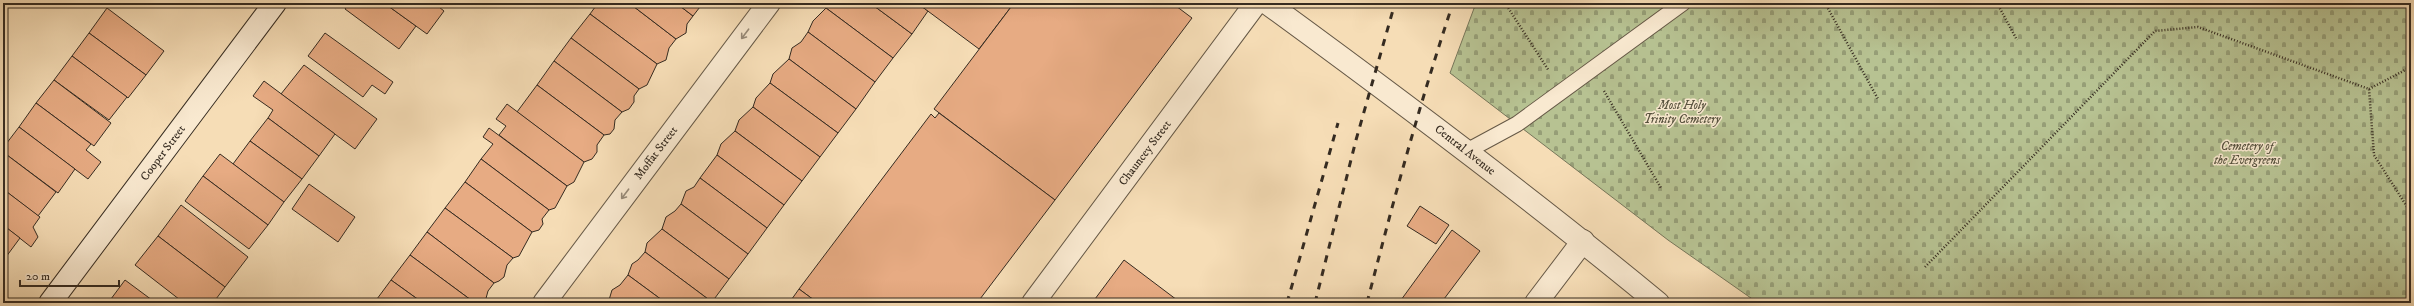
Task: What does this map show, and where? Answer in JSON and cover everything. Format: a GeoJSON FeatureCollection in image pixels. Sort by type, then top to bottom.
{"type":"FeatureCollection","features":[{"type":"Feature","properties":{"kind":"street","name":"Cooper Street"},"geometry":{"type":"LineString","coordinates":[[50,303],[275,3]]}},
{"type":"Feature","properties":{"kind":"street","name":"Moffat Street"},"geometry":{"type":"LineString","coordinates":[[544,303],[768,3]]}},
{"type":"Feature","properties":{"kind":"street","name":"Chauncey Street"},"geometry":{"type":"LineString","coordinates":[[1033,303],[1256,3]]}},
{"type":"Feature","properties":{"kind":"street","name":"Central Avenue"},"geometry":{"type":"LineString","coordinates":[[1267,3],[1466,151],[1583,241],[1658,303]]}},
{"type":"Feature","properties":{"kind":"street"},"geometry":{"type":"LineString","coordinates":[[1536,303],[1583,241]]}},
{"type":"Feature","properties":{"kind":"lane"},"geometry":{"type":"LineString","coordinates":[[1466,151],[1517,124],[1683,3]]}},
{"type":"Feature","properties":{"kind":"path"},"geometry":{"type":"LineString","coordinates":[[1506,3],[1563,91]]}},
{"type":"Feature","properties":{"kind":"path"},"geometry":{"type":"LineString","coordinates":[[1825,3],[1878,99]]}},
{"type":"Feature","properties":{"kind":"path"},"geometry":{"type":"LineString","coordinates":[[1997,3],[2017,40]]}},
{"type":"Feature","properties":{"kind":"path"},"geometry":{"type":"LineString","coordinates":[[1925,266],[2155,31],[2198,27],[2370,89],[2411,67]]}},
{"type":"Feature","properties":{"kind":"path"},"geometry":{"type":"LineString","coordinates":[[1592,70],[1661,188]]}},
{"type":"Feature","properties":{"kind":"path"},"geometry":{"type":"LineString","coordinates":[[2370,89],[2374,155],[2411,213]]}},
{"type":"Feature","properties":{"kind":"green space","name":"Cemetery of the Evergreens"},"geometry":{"type":"Polygon","coordinates":[[[1476,3],[2411,3],[2411,303],[1758,303],[1668,240],[1450,73],[1476,3]]]}},
{"type":"Feature","properties":{"kind":"building"},"geometry":{"type":"Polygon","coordinates":[[[349,3],[384,3],[416,26],[399,49],[345,9],[349,3]]]}},
{"type":"Feature","properties":{"kind":"building"},"geometry":{"type":"Polygon","coordinates":[[[384,3],[434,3],[444,11],[427,34],[384,3]]]}},
{"type":"Feature","properties":{"kind":"building"},"geometry":{"type":"Polygon","coordinates":[[[598,3],[629,3],[676,39],[669,48],[666,60],[657,64],[590,14],[598,3]]]}},
{"type":"Feature","properties":{"kind":"building"},"geometry":{"type":"Polygon","coordinates":[[[629,3],[676,3],[693,16],[687,24],[686,33],[676,39],[629,3]]]}},
{"type":"Feature","properties":{"kind":"building"},"geometry":{"type":"Polygon","coordinates":[[[676,3],[703,3],[693,16],[676,3]]]}},
{"type":"Feature","properties":{"kind":"building"},"geometry":{"type":"Polygon","coordinates":[[[826,3],[870,3],[912,34],[893,58],[826,8],[826,3]]]}},
{"type":"Feature","properties":{"kind":"building"},"geometry":{"type":"Polygon","coordinates":[[[870,3],[917,3],[928,11],[912,34],[870,3]]]}},
{"type":"Feature","properties":{"kind":"building"},"geometry":{"type":"Polygon","coordinates":[[[917,3],[1014,3],[979,49],[917,3]]]}},
{"type":"Feature","properties":{"kind":"building"},"geometry":{"type":"Polygon","coordinates":[[[1014,3],[1172,3],[1192,18],[1055,200],[934,109],[1014,3]]]}},
{"type":"Feature","properties":{"kind":"building"},"geometry":{"type":"Polygon","coordinates":[[[107,8],[164,51],[146,75],[89,33],[107,8]]]}},
{"type":"Feature","properties":{"kind":"building"},"geometry":{"type":"Polygon","coordinates":[[[826,8],[893,58],[875,82],[808,32],[813,21],[826,8]]]}},
{"type":"Feature","properties":{"kind":"building"},"geometry":{"type":"Polygon","coordinates":[[[590,14],[657,64],[647,85],[639,89],[571,38],[590,14]]]}},
{"type":"Feature","properties":{"kind":"building"},"geometry":{"type":"Polygon","coordinates":[[[808,32],[875,82],[856,109],[789,59],[792,48],[801,42],[808,32]]]}},
{"type":"Feature","properties":{"kind":"building"},"geometry":{"type":"Polygon","coordinates":[[[89,33],[146,75],[128,98],[72,56],[89,33]]]}},
{"type":"Feature","properties":{"kind":"building"},"geometry":{"type":"Polygon","coordinates":[[[325,33],[393,82],[385,94],[372,85],[363,97],[308,56],[325,33]]]}},
{"type":"Feature","properties":{"kind":"building"},"geometry":{"type":"Polygon","coordinates":[[[571,38],[639,89],[634,96],[634,102],[629,109],[622,112],[554,61],[571,38]]]}},
{"type":"Feature","properties":{"kind":"building"},"geometry":{"type":"Polygon","coordinates":[[[72,56],[127,97],[109,120],[54,80],[72,56]]]}},
{"type":"Feature","properties":{"kind":"building"},"geometry":{"type":"Polygon","coordinates":[[[789,59],[856,109],[838,133],[770,83],[773,74],[789,59]]]}},
{"type":"Feature","properties":{"kind":"building"},"geometry":{"type":"Polygon","coordinates":[[[554,61],[622,112],[615,120],[614,129],[610,134],[604,135],[537,85],[554,61]]]}},
{"type":"Feature","properties":{"kind":"building"},"geometry":{"type":"Polygon","coordinates":[[[304,65],[377,119],[355,149],[281,94],[304,65]]]}},
{"type":"Feature","properties":{"kind":"building"},"geometry":{"type":"Polygon","coordinates":[[[54,80],[111,123],[94,146],[36,103],[54,80]]]}},
{"type":"Feature","properties":{"kind":"building"},"geometry":{"type":"Polygon","coordinates":[[[264,81],[335,134],[319,156],[268,118],[273,110],[253,96],[264,81]]]}},
{"type":"Feature","properties":{"kind":"building"},"geometry":{"type":"Polygon","coordinates":[[[770,83],[838,133],[820,157],[753,107],[756,98],[770,83]]]}},
{"type":"Feature","properties":{"kind":"building"},"geometry":{"type":"Polygon","coordinates":[[[537,85],[604,135],[597,145],[597,152],[592,159],[584,162],[517,112],[537,85]]]}},
{"type":"Feature","properties":{"kind":"building"},"geometry":{"type":"Polygon","coordinates":[[[36,103],[91,144],[86,150],[101,162],[88,179],[19,127],[36,103]]]}},
{"type":"Feature","properties":{"kind":"building"},"geometry":{"type":"Polygon","coordinates":[[[507,104],[584,162],[574,182],[567,186],[499,135],[506,126],[496,119],[507,104]]]}},
{"type":"Feature","properties":{"kind":"building"},"geometry":{"type":"Polygon","coordinates":[[[753,107],[820,157],[802,181],[735,131],[739,120],[753,107]]]}},
{"type":"Feature","properties":{"kind":"building"},"geometry":{"type":"Polygon","coordinates":[[[939,113],[1055,200],[977,303],[818,303],[799,289],[931,114],[935,118],[939,113]]]}},
{"type":"Feature","properties":{"kind":"building"},"geometry":{"type":"Polygon","coordinates":[[[268,118],[319,156],[302,179],[250,141],[268,118]]]}},
{"type":"Feature","properties":{"kind":"building"},"geometry":{"type":"Polygon","coordinates":[[[19,127],[75,169],[58,193],[3,152],[3,148],[19,127]]]}},
{"type":"Feature","properties":{"kind":"building"},"geometry":{"type":"Polygon","coordinates":[[[489,128],[567,186],[555,208],[549,210],[481,159],[493,144],[483,137],[489,128]]]}},
{"type":"Feature","properties":{"kind":"building"},"geometry":{"type":"Polygon","coordinates":[[[735,131],[802,181],[784,205],[717,155],[721,144],[735,131]]]}},
{"type":"Feature","properties":{"kind":"building"},"geometry":{"type":"Polygon","coordinates":[[[250,141],[302,179],[284,202],[233,164],[250,141]]]}},
{"type":"Feature","properties":{"kind":"building"},"geometry":{"type":"Polygon","coordinates":[[[3,152],[56,192],[38,216],[3,189],[3,152]]]}},
{"type":"Feature","properties":{"kind":"building"},"geometry":{"type":"Polygon","coordinates":[[[220,154],[284,202],[268,225],[203,176],[220,154]]]}},
{"type":"Feature","properties":{"kind":"building"},"geometry":{"type":"Polygon","coordinates":[[[717,155],[784,205],[767,228],[700,178],[717,155]]]}},
{"type":"Feature","properties":{"kind":"building"},"geometry":{"type":"Polygon","coordinates":[[[481,159],[549,210],[542,219],[543,224],[539,230],[532,232],[465,182],[481,159]]]}},
{"type":"Feature","properties":{"kind":"building"},"geometry":{"type":"Polygon","coordinates":[[[203,176],[268,225],[249,249],[185,201],[203,176]]]}},
{"type":"Feature","properties":{"kind":"building"},"geometry":{"type":"Polygon","coordinates":[[[700,178],[767,228],[748,254],[681,204],[686,191],[694,187],[700,178]]]}},
{"type":"Feature","properties":{"kind":"building"},"geometry":{"type":"Polygon","coordinates":[[[465,182],[532,232],[519,256],[513,258],[445,208],[465,182]]]}},
{"type":"Feature","properties":{"kind":"building"},"geometry":{"type":"Polygon","coordinates":[[[309,184],[355,217],[338,242],[292,209],[309,184]]]}},
{"type":"Feature","properties":{"kind":"building"},"geometry":{"type":"Polygon","coordinates":[[[3,189],[40,217],[33,227],[38,237],[31,247],[3,225],[3,189]]]}},
{"type":"Feature","properties":{"kind":"building"},"geometry":{"type":"Polygon","coordinates":[[[681,204],[748,254],[729,279],[662,229],[666,217],[675,211],[681,204]]]}},
{"type":"Feature","properties":{"kind":"building"},"geometry":{"type":"Polygon","coordinates":[[[181,205],[248,257],[225,287],[158,236],[181,205]]]}},
{"type":"Feature","properties":{"kind":"building"},"geometry":{"type":"Polygon","coordinates":[[[1420,206],[1449,225],[1436,244],[1407,226],[1420,206]]]}},
{"type":"Feature","properties":{"kind":"building"},"geometry":{"type":"Polygon","coordinates":[[[445,208],[513,258],[507,265],[504,277],[499,281],[494,283],[427,232],[445,208]]]}},
{"type":"Feature","properties":{"kind":"building"},"geometry":{"type":"Polygon","coordinates":[[[3,225],[20,238],[3,261],[3,225]]]}},
{"type":"Feature","properties":{"kind":"building"},"geometry":{"type":"Polygon","coordinates":[[[662,229],[729,279],[712,302],[645,252],[647,243],[662,229]]]}},
{"type":"Feature","properties":{"kind":"building"},"geometry":{"type":"Polygon","coordinates":[[[1452,230],[1480,251],[1441,303],[1404,303],[1401,300],[1452,230]]]}},
{"type":"Feature","properties":{"kind":"building"},"geometry":{"type":"Polygon","coordinates":[[[427,232],[494,283],[488,291],[485,302],[475,303],[410,255],[427,232]]]}},
{"type":"Feature","properties":{"kind":"building"},"geometry":{"type":"Polygon","coordinates":[[[158,236],[225,287],[213,303],[184,303],[135,265],[158,236]]]}},
{"type":"Feature","properties":{"kind":"building"},"geometry":{"type":"Polygon","coordinates":[[[645,252],[713,303],[666,303],[628,275],[632,264],[645,252]]]}},
{"type":"Feature","properties":{"kind":"building"},"geometry":{"type":"Polygon","coordinates":[[[410,255],[475,303],[423,303],[391,280],[410,255]]]}},
{"type":"Feature","properties":{"kind":"building"},"geometry":{"type":"Polygon","coordinates":[[[1124,260],[1181,303],[1092,303],[1124,260]]]}},
{"type":"Feature","properties":{"kind":"building"},"geometry":{"type":"Polygon","coordinates":[[[628,275],[666,303],[614,303],[609,300],[612,290],[620,285],[628,275]]]}},
{"type":"Feature","properties":{"kind":"building"},"geometry":{"type":"Polygon","coordinates":[[[125,280],[156,303],[108,303],[125,280]]]}},
{"type":"Feature","properties":{"kind":"building"},"geometry":{"type":"Polygon","coordinates":[[[391,280],[423,303],[374,303],[391,280]]]}},
{"type":"Feature","properties":{"kind":"building"},"geometry":{"type":"Polygon","coordinates":[[[799,289],[818,303],[789,303],[799,289]]]}},
{"type":"Feature","properties":{"kind":"railway"},"geometry":{"type":"LineString","coordinates":[[1315,303],[1356,140],[1395,3]]}},
{"type":"Feature","properties":{"kind":"railway"},"geometry":{"type":"LineString","coordinates":[[1367,303],[1407,152],[1453,3]]}},
{"type":"Feature","properties":{"kind":"railway"},"geometry":{"type":"LineString","coordinates":[[1287,303],[1338,123]]}},
{"type":"Feature","properties":{"kind":"park label","name":"Most Holy Trinity Cemetery"},"geometry":{"type":"Point","coordinates":[1682,112]}}]}
